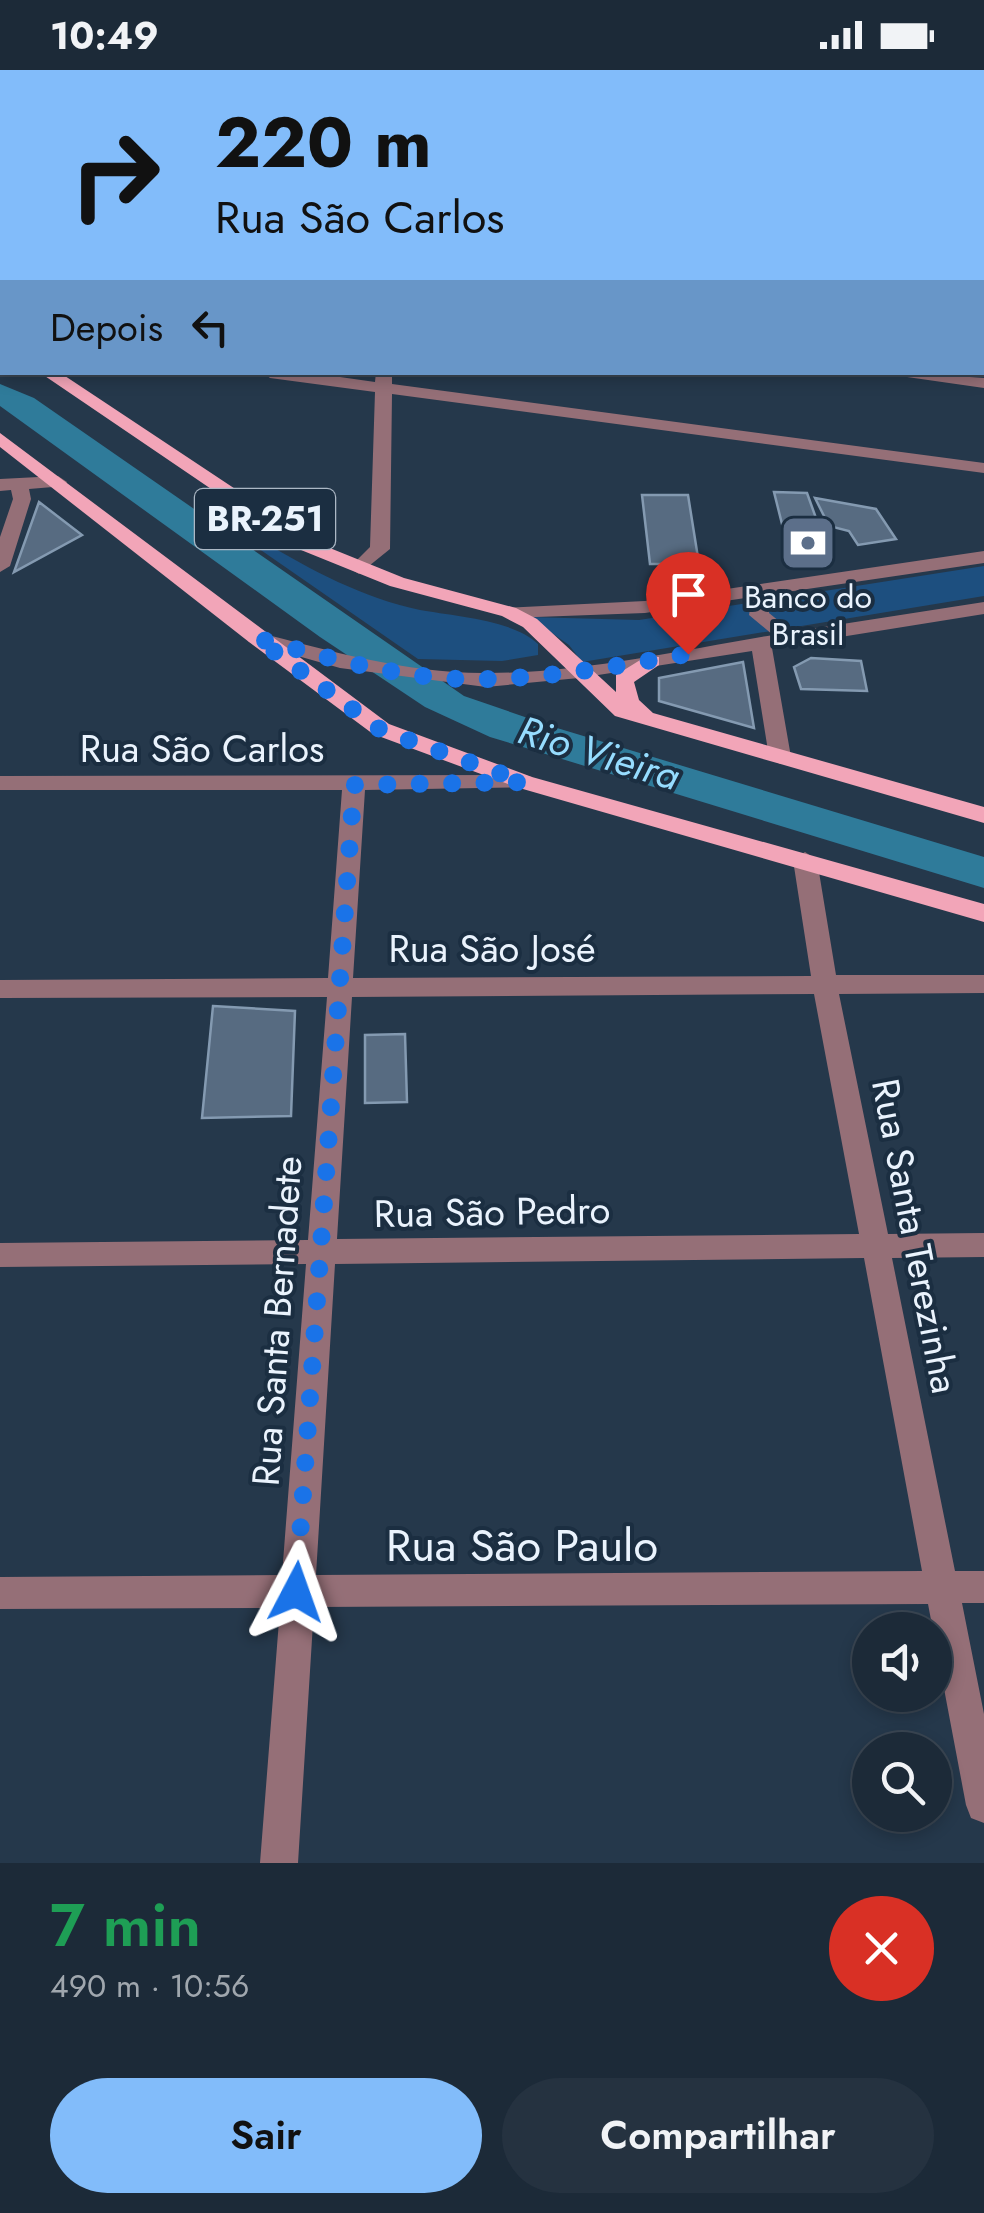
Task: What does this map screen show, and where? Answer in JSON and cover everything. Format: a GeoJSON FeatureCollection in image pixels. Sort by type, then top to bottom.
{"type":"FeatureCollection","features":[{"type":"Feature","properties":{"kind":"main road","name":"BR-251"},"geometry":{"type":"LineString","coordinates":[[52,375],[308,546],[359,568],[509,612],[530,623],[613,706],[648,720],[984,815]]}},
{"type":"Feature","properties":{"kind":"main road","name":"BR-251"},"geometry":{"type":"LineString","coordinates":[[0,438],[256,638],[381,730],[524,782],[984,914]]}},
{"type":"Feature","properties":{"kind":"main road"},"geometry":{"type":"LineString","coordinates":[[648,720],[629,702],[622,680],[652,660]]}},
{"type":"Feature","properties":{"kind":"street"},"geometry":{"type":"LineString","coordinates":[[286,375],[384,381],[984,468]]}},
{"type":"Feature","properties":{"kind":"street"},"geometry":{"type":"LineString","coordinates":[[930,375],[984,382]]}},
{"type":"Feature","properties":{"kind":"street"},"geometry":{"type":"LineString","coordinates":[[359,568],[380,549],[384,381]]}},
{"type":"Feature","properties":{"kind":"street"},"geometry":{"type":"LineString","coordinates":[[0,566],[14,490],[58,482]]}},
{"type":"Feature","properties":{"kind":"street"},"geometry":{"type":"LineString","coordinates":[[509,612],[645,607],[984,557]]}},
{"type":"Feature","properties":{"kind":"street"},"geometry":{"type":"LineString","coordinates":[[772,590],[760,600],[760,615],[778,630],[800,636]]}},
{"type":"Feature","properties":{"kind":"street"},"geometry":{"type":"LineString","coordinates":[[256,638],[340,662],[486,680],[578,672],[984,608]]}},
{"type":"Feature","properties":{"kind":"street"},"geometry":{"type":"LineString","coordinates":[[761,642],[780,757]]}},
{"type":"Feature","properties":{"kind":"street","name":"Rua São Carlos"},"geometry":{"type":"LineString","coordinates":[[0,783],[524,782]]}},
{"type":"Feature","properties":{"kind":"street","name":"Rua Santa Bernadete"},"geometry":{"type":"LineString","coordinates":[[279,1863],[354,785]]}},
{"type":"Feature","properties":{"kind":"street","name":"Rua Santa Terezinha"},"geometry":{"type":"LineString","coordinates":[[806,860],[825,986],[984,1804]]}},
{"type":"Feature","properties":{"kind":"street","name":"Rua São José"},"geometry":{"type":"LineString","coordinates":[[0,990],[984,984]]}},
{"type":"Feature","properties":{"kind":"street","name":"Rua São Pedro"},"geometry":{"type":"LineString","coordinates":[[0,1254],[984,1246]]}},
{"type":"Feature","properties":{"kind":"street","name":"Rua São Paulo"},"geometry":{"type":"LineString","coordinates":[[0,1593],[984,1587]]}},
{"type":"Feature","properties":{"kind":"shaded area"},"geometry":{"type":"Polygon","coordinates":[[[262,541],[318,572],[378,598],[514,629],[538,644],[538,655],[502,661],[418,659],[255,546],[262,541]]]}},
{"type":"Feature","properties":{"kind":"shaded area"},"geometry":{"type":"Polygon","coordinates":[[[984,566],[984,596],[582,662],[569,645],[529,617],[639,620],[984,566]]]}},
{"type":"Feature","properties":{"kind":"water","name":"Rio Vieira"},"geometry":{"type":"Polygon","coordinates":[[[0,384],[34,398],[464,696],[557,728],[984,857],[984,888],[490,737],[425,707],[320,637],[0,406],[0,384]]]}},
{"type":"Feature","properties":{"kind":"building"},"geometry":{"type":"Polygon","coordinates":[[[774,492],[807,493],[826,546],[788,548],[774,492]]]}},
{"type":"Feature","properties":{"kind":"building"},"geometry":{"type":"Polygon","coordinates":[[[642,495],[688,495],[699,564],[650,564],[642,495]]]}},
{"type":"Feature","properties":{"kind":"building"},"geometry":{"type":"Polygon","coordinates":[[[815,498],[876,509],[896,539],[858,545],[849,531],[829,526],[815,498]]]}},
{"type":"Feature","properties":{"kind":"building"},"geometry":{"type":"Polygon","coordinates":[[[39,502],[82,535],[14,572],[39,502]]]}},
{"type":"Feature","properties":{"kind":"building"},"geometry":{"type":"Polygon","coordinates":[[[811,658],[861,661],[867,691],[801,689],[794,667],[811,658]]]}},
{"type":"Feature","properties":{"kind":"building"},"geometry":{"type":"Polygon","coordinates":[[[743,662],[754,728],[659,701],[659,678],[743,662]]]}},
{"type":"Feature","properties":{"kind":"building"},"geometry":{"type":"Polygon","coordinates":[[[213,1006],[295,1011],[291,1116],[202,1118],[213,1006]]]}},
{"type":"Feature","properties":{"kind":"building"},"geometry":{"type":"Polygon","coordinates":[[[405,1034],[407,1102],[365,1103],[365,1035],[405,1034]]]}},
{"type":"Feature","properties":{"kind":"place","name":"Banco do Brasil"},"geometry":{"type":"Point","coordinates":[808,543]}},
{"type":"Feature","properties":{"kind":"route"},"geometry":{"type":"LineString","coordinates":[[296,1592],[354,785],[524,782],[442,756],[381,730],[256,638],[340,662],[486,680],[578,672],[688,654]]}}]}
